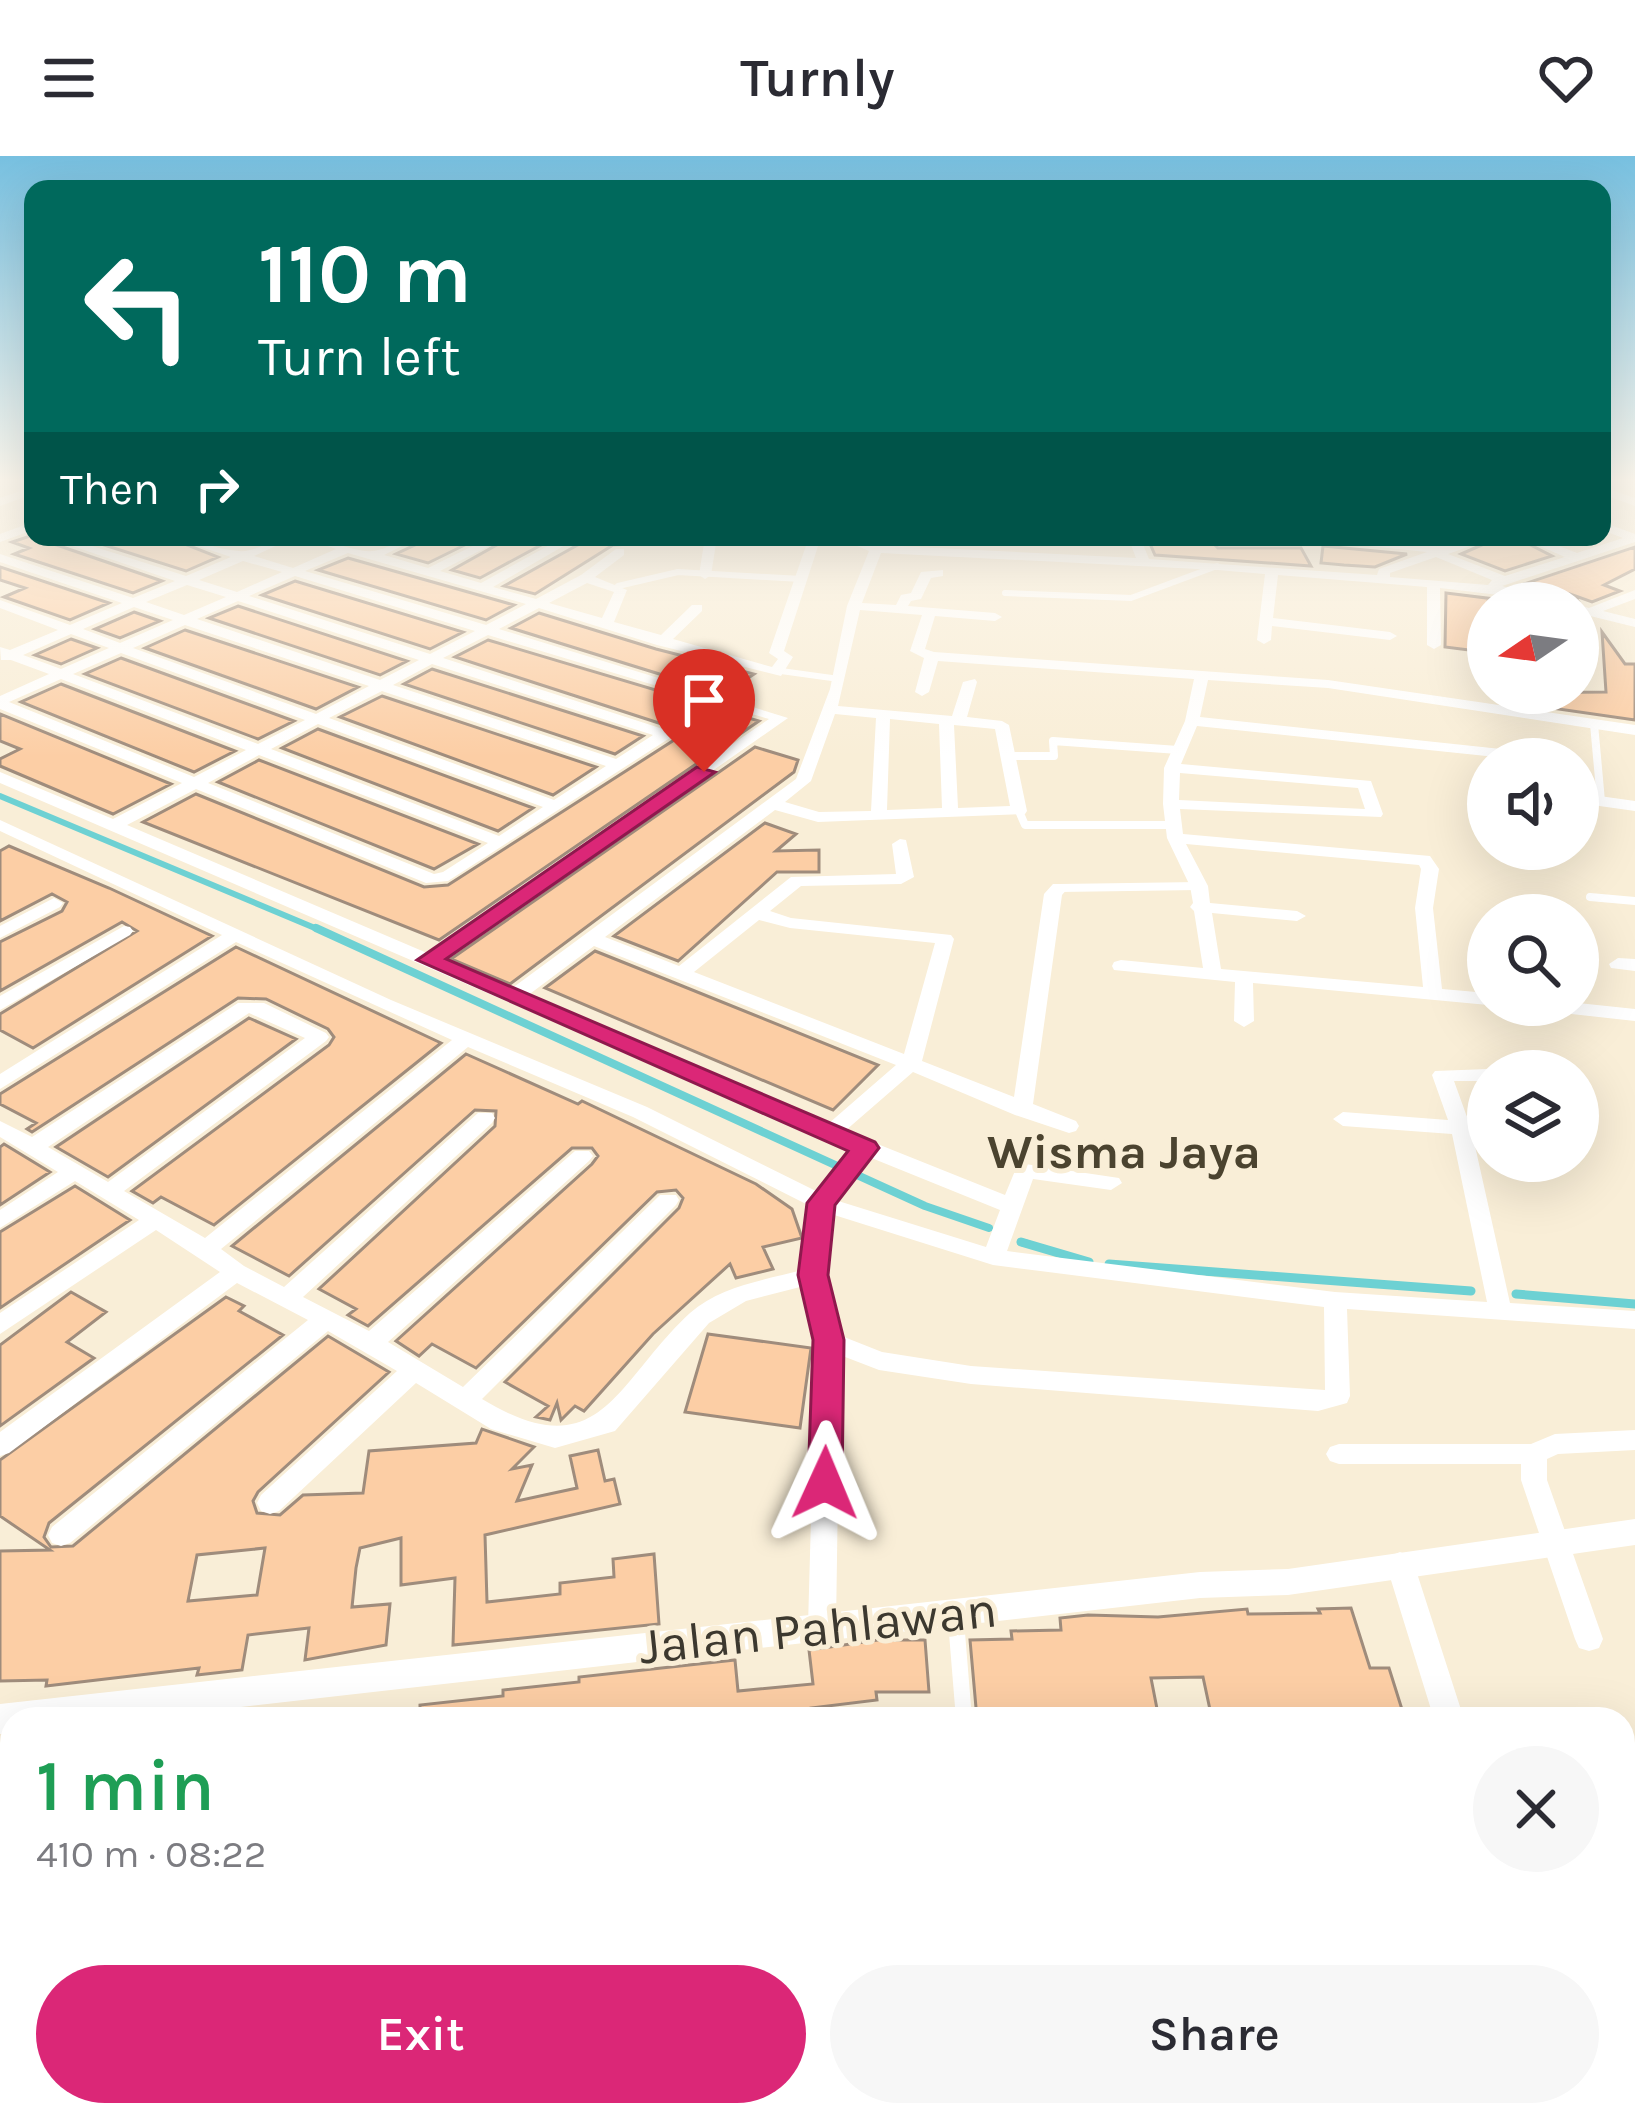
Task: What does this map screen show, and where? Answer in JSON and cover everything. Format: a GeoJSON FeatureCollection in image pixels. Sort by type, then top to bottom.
{"type":"FeatureCollection","features":[{"type":"Feature","properties":{"kind":"street"},"geometry":{"type":"LineString","coordinates":[[44,573],[619,765]]}},
{"type":"Feature","properties":{"kind":"street"},"geometry":{"type":"LineString","coordinates":[[163,573],[667,735]]}},
{"type":"Feature","properties":{"kind":"street"},"geometry":{"type":"LineString","coordinates":[[3,655],[203,573]]}},
{"type":"Feature","properties":{"kind":"street"},"geometry":{"type":"LineString","coordinates":[[0,702],[293,573],[781,718],[429,960]]}},
{"type":"Feature","properties":{"kind":"street"},"geometry":{"type":"LineString","coordinates":[[427,573],[775,672],[786,657],[776,653],[803,573]]}},
{"type":"Feature","properties":{"kind":"street"},"geometry":{"type":"LineString","coordinates":[[480,589],[509,573]]}},
{"type":"Feature","properties":{"kind":"street"},"geometry":{"type":"LineString","coordinates":[[116,825],[593,573]]}},
{"type":"Feature","properties":{"kind":"street"},"geometry":{"type":"LineString","coordinates":[[513,997],[776,806],[808,772],[867,573]]}},
{"type":"Feature","properties":{"kind":"street"},"geometry":{"type":"LineString","coordinates":[[900,610],[906,598],[916,596],[926,575],[939,573]]}},
{"type":"Feature","properties":{"kind":"street"},"geometry":{"type":"LineString","coordinates":[[1264,640],[1272,573]]}},
{"type":"Feature","properties":{"kind":"street"},"geometry":{"type":"LineString","coordinates":[[1285,573],[1467,587]]}},
{"type":"Feature","properties":{"kind":"street"},"geometry":{"type":"LineString","coordinates":[[1383,573],[1385,581]]}},
{"type":"Feature","properties":{"kind":"street"},"geometry":{"type":"LineString","coordinates":[[586,578],[621,590],[605,626]]}},
{"type":"Feature","properties":{"kind":"street"},"geometry":{"type":"LineString","coordinates":[[1433,585],[1434,645]]}},
{"type":"Feature","properties":{"kind":"street"},"geometry":{"type":"LineString","coordinates":[[1599,606],[1635,594]]}},
{"type":"Feature","properties":{"kind":"street"},"geometry":{"type":"LineString","coordinates":[[0,604],[554,805]]}},
{"type":"Feature","properties":{"kind":"street"},"geometry":{"type":"LineString","coordinates":[[854,607],[995,617]]}},
{"type":"Feature","properties":{"kind":"street"},"geometry":{"type":"LineString","coordinates":[[662,643],[697,608]]}},
{"type":"Feature","properties":{"kind":"street"},"geometry":{"type":"LineString","coordinates":[[929,613],[916,651],[932,656],[1328,684],[1494,736]]}},
{"type":"Feature","properties":{"kind":"street"},"geometry":{"type":"LineString","coordinates":[[1599,615],[1635,623]]}},
{"type":"Feature","properties":{"kind":"street"},"geometry":{"type":"LineString","coordinates":[[1268,621],[1390,636]]}},
{"type":"Feature","properties":{"kind":"street"},"geometry":{"type":"LineString","coordinates":[[3,655],[499,841]]}},
{"type":"Feature","properties":{"kind":"street"},"geometry":{"type":"LineString","coordinates":[[922,692],[932,656]]}},
{"type":"Feature","properties":{"kind":"street"},"geometry":{"type":"LineString","coordinates":[[1202,676],[1192,721],[1175,759],[1171,805],[1175,831],[1199,886],[1213,974]]}},
{"type":"Feature","properties":{"kind":"street"},"geometry":{"type":"LineString","coordinates":[[950,813],[952,721],[970,682]]}},
{"type":"Feature","properties":{"kind":"street"},"geometry":{"type":"LineString","coordinates":[[0,702],[190,785],[432,879],[448,876],[715,702]]}},
{"type":"Feature","properties":{"kind":"street"},"geometry":{"type":"LineString","coordinates":[[776,806],[803,816],[1019,811],[1002,725],[828,709]]}},
{"type":"Feature","properties":{"kind":"street"},"geometry":{"type":"LineString","coordinates":[[879,815],[884,716]]}},
{"type":"Feature","properties":{"kind":"street"},"geometry":{"type":"LineString","coordinates":[[1192,721],[1494,736],[1594,724],[1635,730]]}},
{"type":"Feature","properties":{"kind":"street"},"geometry":{"type":"LineString","coordinates":[[1171,805],[1375,814],[1365,784],[1175,759]]}},
{"type":"Feature","properties":{"kind":"street"},"geometry":{"type":"LineString","coordinates":[[0,776],[833,1131],[861,1153],[1009,1204]]}},
{"type":"Feature","properties":{"kind":"street"},"geometry":{"type":"LineString","coordinates":[[1601,801],[1635,806]]}},
{"type":"Feature","properties":{"kind":"street"},"geometry":{"type":"LineString","coordinates":[[0,825],[233,936],[828,1194],[994,1257],[1334,1300],[1635,1320]]}},
{"type":"Feature","properties":{"kind":"street"},"geometry":{"type":"LineString","coordinates":[[1175,831],[1424,860],[1430,869],[1424,908],[1433,993]]}},
{"type":"Feature","properties":{"kind":"street"},"geometry":{"type":"LineString","coordinates":[[680,974],[803,879],[901,880],[905,877],[900,844]]}},
{"type":"Feature","properties":{"kind":"street"},"geometry":{"type":"LineString","coordinates":[[1022,1110],[1053,894],[1059,888]]}},
{"type":"Feature","properties":{"kind":"street"},"geometry":{"type":"LineString","coordinates":[[0,933],[54,904]]}},
{"type":"Feature","properties":{"kind":"street"},"geometry":{"type":"LineString","coordinates":[[1199,907],[1297,916]]}},
{"type":"Feature","properties":{"kind":"street"},"geometry":{"type":"LineString","coordinates":[[756,913],[790,923],[948,929],[910,1063],[833,1131]]}},
{"type":"Feature","properties":{"kind":"street"},"geometry":{"type":"LineString","coordinates":[[0,1004],[124,931]]}},
{"type":"Feature","properties":{"kind":"street"},"geometry":{"type":"LineString","coordinates":[[6,1072],[233,936]]}},
{"type":"Feature","properties":{"kind":"street"},"geometry":{"type":"LineString","coordinates":[[593,939],[1069,1126]]}},
{"type":"Feature","properties":{"kind":"street"},"geometry":{"type":"LineString","coordinates":[[1121,966],[1467,997]]}},
{"type":"Feature","properties":{"kind":"street"},"geometry":{"type":"LineString","coordinates":[[1244,976],[1244,1022]]}},
{"type":"Feature","properties":{"kind":"street"},"geometry":{"type":"LineString","coordinates":[[32,1147],[245,1007],[257,1007],[320,1037],[108,1192]]}},
{"type":"Feature","properties":{"kind":"street"},"geometry":{"type":"LineString","coordinates":[[1599,1011],[1635,1015]]}},
{"type":"Feature","properties":{"kind":"street"},"geometry":{"type":"LineString","coordinates":[[206,1249],[468,1037]]}},
{"type":"Feature","properties":{"kind":"street"},"geometry":{"type":"LineString","coordinates":[[1467,1075],[1442,1075],[1461,1128],[1500,1309]]}},
{"type":"Feature","properties":{"kind":"street"},"geometry":{"type":"LineString","coordinates":[[288,1297],[485,1118]]}},
{"type":"Feature","properties":{"kind":"street"},"geometry":{"type":"LineString","coordinates":[[1343,1119],[1461,1128]]}},
{"type":"Feature","properties":{"kind":"street"},"geometry":{"type":"LineString","coordinates":[[0,1128],[206,1249],[236,1272],[371,1343],[500,1422],[555,1438],[606,1424],[701,1317],[739,1295],[813,1275]]}},
{"type":"Feature","properties":{"kind":"street"},"geometry":{"type":"LineString","coordinates":[[822,1625],[828,1340],[813,1275],[828,1194],[861,1153]]}},
{"type":"Feature","properties":{"kind":"street"},"geometry":{"type":"LineString","coordinates":[[371,1343],[582,1156]]}},
{"type":"Feature","properties":{"kind":"street"},"geometry":{"type":"LineString","coordinates":[[0,1220],[74,1171]]}},
{"type":"Feature","properties":{"kind":"street"},"geometry":{"type":"LineString","coordinates":[[994,1257],[1009,1204],[1025,1171],[1111,1183]]}},
{"type":"Feature","properties":{"kind":"street"},"geometry":{"type":"LineString","coordinates":[[465,1401],[668,1200]]}},
{"type":"Feature","properties":{"kind":"street"},"geometry":{"type":"LineString","coordinates":[[0,1325],[155,1220]]}},
{"type":"Feature","properties":{"kind":"street"},"geometry":{"type":"LineString","coordinates":[[0,1447],[236,1272]]}},
{"type":"Feature","properties":{"kind":"street"},"geometry":{"type":"LineString","coordinates":[[828,1340],[879,1361],[971,1375],[1318,1401],[1338,1396],[1334,1300]]}},
{"type":"Feature","properties":{"kind":"street"},"geometry":{"type":"LineString","coordinates":[[62,1535],[326,1319]]}},
{"type":"Feature","properties":{"kind":"street"},"geometry":{"type":"LineString","coordinates":[[270,1503],[414,1370]]}},
{"type":"Feature","properties":{"kind":"street"},"geometry":{"type":"LineString","coordinates":[[1339,1454],[1534,1454],[1555,1444],[1635,1440]]}},
{"type":"Feature","properties":{"kind":"street"},"geometry":{"type":"LineString","coordinates":[[1534,1454],[1534,1480],[1589,1639]]}},
{"type":"Feature","properties":{"kind":"street","name":"Jalan Pahlawan"},"geometry":{"type":"LineString","coordinates":[[105,1707],[1200,1585],[1288,1582],[1635,1532]]}},
{"type":"Feature","properties":{"kind":"street"},"geometry":{"type":"LineString","coordinates":[[1400,1564],[1445,1707]]}},
{"type":"Feature","properties":{"kind":"lane"},"geometry":{"type":"LineString","coordinates":[[1005,593],[1131,598],[1206,573]]}},
{"type":"Feature","properties":{"kind":"lane"},"geometry":{"type":"LineString","coordinates":[[618,586],[630,576],[801,579]]}},
{"type":"Feature","properties":{"kind":"lane"},"geometry":{"type":"LineString","coordinates":[[775,672],[839,679]]}},
{"type":"Feature","properties":{"kind":"lane"},"geometry":{"type":"LineString","coordinates":[[1594,724],[1601,801]]}},
{"type":"Feature","properties":{"kind":"lane"},"geometry":{"type":"LineString","coordinates":[[1010,756],[1054,756],[1053,741],[1175,759]]}},
{"type":"Feature","properties":{"kind":"lane"},"geometry":{"type":"LineString","coordinates":[[1019,811],[1025,825],[1175,831]]}},
{"type":"Feature","properties":{"kind":"lane"},"geometry":{"type":"LineString","coordinates":[[1059,888],[1199,886]]}},
{"type":"Feature","properties":{"kind":"lane"},"geometry":{"type":"LineString","coordinates":[[1599,898],[1635,902]]}},
{"type":"Feature","properties":{"kind":"lane"},"geometry":{"type":"LineString","coordinates":[[956,1612],[963,1707]]}},
{"type":"Feature","properties":{"kind":"building"},"geometry":{"type":"Polygon","coordinates":[[[0,573],[18,573],[109,603],[70,620],[4,597],[25,588],[0,580],[0,573]]]}},
{"type":"Feature","properties":{"kind":"building"},"geometry":{"type":"Polygon","coordinates":[[[72,573],[139,573],[162,581],[133,593],[72,573]]]}},
{"type":"Feature","properties":{"kind":"building"},"geometry":{"type":"Polygon","coordinates":[[[328,573],[401,573],[514,605],[486,620],[328,573]]]}},
{"type":"Feature","properties":{"kind":"building"},"geometry":{"type":"Polygon","coordinates":[[[527,573],[568,573],[535,594],[504,586],[527,573]]]}},
{"type":"Feature","properties":{"kind":"building"},"geometry":{"type":"Polygon","coordinates":[[[1557,573],[1627,573],[1604,585],[1620,591],[1599,599],[1599,582],[1530,582],[1557,573]]]}},
{"type":"Feature","properties":{"kind":"building"},"geometry":{"type":"Polygon","coordinates":[[[295,581],[463,632],[430,649],[262,595],[295,581]]]}},
{"type":"Feature","properties":{"kind":"building"},"geometry":{"type":"Polygon","coordinates":[[[1446,593],[1467,596],[1467,650],[1445,647],[1446,593]]]}},
{"type":"Feature","properties":{"kind":"building"},"geometry":{"type":"Polygon","coordinates":[[[238,606],[407,661],[380,675],[209,618],[238,606]]]}},
{"type":"Feature","properties":{"kind":"building"},"geometry":{"type":"Polygon","coordinates":[[[134,612],[160,621],[120,638],[95,629],[134,612]]]}},
{"type":"Feature","properties":{"kind":"building"},"geometry":{"type":"Polygon","coordinates":[[[539,613],[754,674],[724,694],[511,628],[539,613]]]}},
{"type":"Feature","properties":{"kind":"building"},"geometry":{"type":"Polygon","coordinates":[[[185,630],[358,687],[316,709],[145,648],[185,630]]]}},
{"type":"Feature","properties":{"kind":"building"},"geometry":{"type":"Polygon","coordinates":[[[1602,632],[1625,664],[1635,664],[1635,720],[1594,714],[1599,714],[1599,692],[1606,692],[1602,632]]]}},
{"type":"Feature","properties":{"kind":"building"},"geometry":{"type":"Polygon","coordinates":[[[71,639],[97,648],[61,664],[35,655],[71,639]]]}},
{"type":"Feature","properties":{"kind":"building"},"geometry":{"type":"Polygon","coordinates":[[[488,640],[696,702],[662,724],[455,657],[488,640]]]}},
{"type":"Feature","properties":{"kind":"building"},"geometry":{"type":"Polygon","coordinates":[[[121,658],[294,721],[258,739],[85,674],[121,658]]]}},
{"type":"Feature","properties":{"kind":"building"},"geometry":{"type":"Polygon","coordinates":[[[432,669],[643,736],[615,754],[404,684],[432,669]]]}},
{"type":"Feature","properties":{"kind":"building"},"geometry":{"type":"Polygon","coordinates":[[[61,684],[235,751],[194,772],[21,702],[61,684]]]}},
{"type":"Feature","properties":{"kind":"building"},"geometry":{"type":"Polygon","coordinates":[[[382,696],[596,767],[553,795],[340,717],[382,696]]]}},
{"type":"Feature","properties":{"kind":"building"},"geometry":{"type":"Polygon","coordinates":[[[721,710],[759,721],[439,940],[143,822],[196,794],[424,887],[448,885],[721,710]]]}},
{"type":"Feature","properties":{"kind":"building"},"geometry":{"type":"Polygon","coordinates":[[[0,714],[171,784],[113,814],[0,766],[0,759],[20,749],[0,741],[0,714]]]}},
{"type":"Feature","properties":{"kind":"building"},"geometry":{"type":"Polygon","coordinates":[[[318,729],[533,808],[498,831],[282,748],[318,729]]]}},
{"type":"Feature","properties":{"kind":"building"},"geometry":{"type":"Polygon","coordinates":[[[755,747],[798,760],[794,772],[510,984],[451,959],[755,747]]]}},
{"type":"Feature","properties":{"kind":"building"},"geometry":{"type":"Polygon","coordinates":[[[259,760],[478,844],[434,869],[218,782],[259,760]]]}},
{"type":"Feature","properties":{"kind":"building"},"geometry":{"type":"Polygon","coordinates":[[[765,823],[796,834],[776,851],[819,850],[819,872],[777,872],[678,961],[614,936],[765,823]]]}},
{"type":"Feature","properties":{"kind":"building"},"geometry":{"type":"Polygon","coordinates":[[[9,846],[212,936],[33,1048],[0,1030],[0,1014],[137,931],[122,922],[0,991],[0,942],[62,911],[67,902],[52,894],[0,921],[0,851],[9,846]]]}},
{"type":"Feature","properties":{"kind":"building"},"geometry":{"type":"Polygon","coordinates":[[[236,947],[441,1043],[214,1225],[161,1197],[153,1203],[132,1191],[329,1045],[334,1037],[328,1029],[266,999],[238,998],[32,1132],[27,1129],[36,1123],[0,1104],[0,1094],[236,947]]]}},
{"type":"Feature","properties":{"kind":"building"},"geometry":{"type":"Polygon","coordinates":[[[595,951],[878,1065],[833,1110],[545,988],[595,951]]]}},
{"type":"Feature","properties":{"kind":"building"},"geometry":{"type":"Polygon","coordinates":[[[249,1018],[296,1039],[108,1177],[56,1147],[249,1018]]]}},
{"type":"Feature","properties":{"kind":"building"},"geometry":{"type":"Polygon","coordinates":[[[466,1054],[578,1104],[582,1101],[756,1184],[792,1209],[802,1238],[763,1247],[773,1269],[736,1278],[730,1264],[653,1334],[584,1411],[575,1406],[561,1420],[557,1403],[550,1420],[536,1417],[548,1406],[505,1382],[679,1208],[683,1198],[676,1190],[657,1192],[476,1368],[432,1344],[419,1356],[396,1341],[592,1164],[598,1156],[592,1148],[572,1148],[368,1326],[348,1315],[356,1309],[319,1289],[495,1126],[496,1111],[475,1110],[289,1276],[232,1246],[466,1054]]]}},
{"type":"Feature","properties":{"kind":"building"},"geometry":{"type":"Polygon","coordinates":[[[4,1144],[50,1172],[0,1205],[0,1147],[4,1144]]]}},
{"type":"Feature","properties":{"kind":"building"},"geometry":{"type":"Polygon","coordinates":[[[75,1186],[130,1220],[0,1308],[0,1232],[75,1186]]]}},
{"type":"Feature","properties":{"kind":"building"},"geometry":{"type":"Polygon","coordinates":[[[71,1292],[106,1312],[67,1342],[94,1358],[0,1426],[0,1345],[71,1292]]]}},
{"type":"Feature","properties":{"kind":"building"},"geometry":{"type":"Polygon","coordinates":[[[226,1297],[244,1306],[239,1311],[283,1335],[49,1523],[44,1537],[51,1547],[73,1546],[328,1336],[389,1372],[258,1492],[253,1501],[257,1513],[280,1515],[303,1495],[363,1493],[369,1451],[476,1443],[482,1429],[534,1447],[512,1469],[532,1465],[517,1501],[577,1488],[570,1456],[598,1450],[605,1481],[614,1479],[620,1504],[485,1535],[487,1602],[560,1594],[560,1583],[614,1577],[613,1559],[654,1554],[659,1624],[453,1645],[455,1578],[401,1585],[401,1538],[360,1548],[356,1568],[352,1607],[390,1604],[386,1645],[305,1660],[309,1628],[248,1635],[242,1670],[197,1675],[199,1668],[46,1686],[47,1680],[0,1681],[0,1551],[50,1550],[0,1516],[0,1460],[226,1297]],[[265,1548],[197,1555],[188,1601],[257,1595],[265,1548]]]}},
{"type":"Feature","properties":{"kind":"building"},"geometry":{"type":"Polygon","coordinates":[[[708,1334],[811,1348],[800,1428],[685,1412],[708,1334]]]}},
{"type":"Feature","properties":{"kind":"building"},"geometry":{"type":"Polygon","coordinates":[[[1351,1608],[1370,1668],[1389,1668],[1401,1707],[1209,1707],[1203,1677],[1151,1678],[1157,1707],[976,1707],[970,1640],[1012,1639],[1011,1631],[1061,1630],[1060,1618],[1088,1615],[1158,1617],[1247,1609],[1248,1614],[1320,1613],[1318,1609],[1351,1608]]]}},
{"type":"Feature","properties":{"kind":"building"},"geometry":{"type":"Polygon","coordinates":[[[878,1640],[925,1640],[929,1692],[876,1692],[877,1700],[819,1707],[420,1707],[503,1696],[503,1690],[579,1682],[579,1677],[735,1660],[738,1691],[813,1684],[809,1650],[878,1640]]]}},
{"type":"Feature","properties":{"kind":"waterway"},"geometry":{"type":"LineString","coordinates":[[0,796],[322,931]]}},
{"type":"Feature","properties":{"kind":"waterway"},"geometry":{"type":"LineString","coordinates":[[316,928],[925,1206],[989,1228]]}},
{"type":"Feature","properties":{"kind":"waterway"},"geometry":{"type":"LineString","coordinates":[[1028,1244],[1021,1242],[1089,1262]]}},
{"type":"Feature","properties":{"kind":"waterway"},"geometry":{"type":"LineString","coordinates":[[1109,1264],[1471,1291]]}},
{"type":"Feature","properties":{"kind":"waterway"},"geometry":{"type":"LineString","coordinates":[[1516,1294],[1635,1304]]}},
{"type":"Feature","properties":{"kind":"district","name":"Wisma Jaya"},"geometry":{"type":"Point","coordinates":[1124,1152]}},
{"type":"Feature","properties":{"kind":"route"},"geometry":{"type":"LineString","coordinates":[[704,772],[429,960],[865,1148],[821,1203],[813,1275],[828,1340],[825,1483]]}}]}
